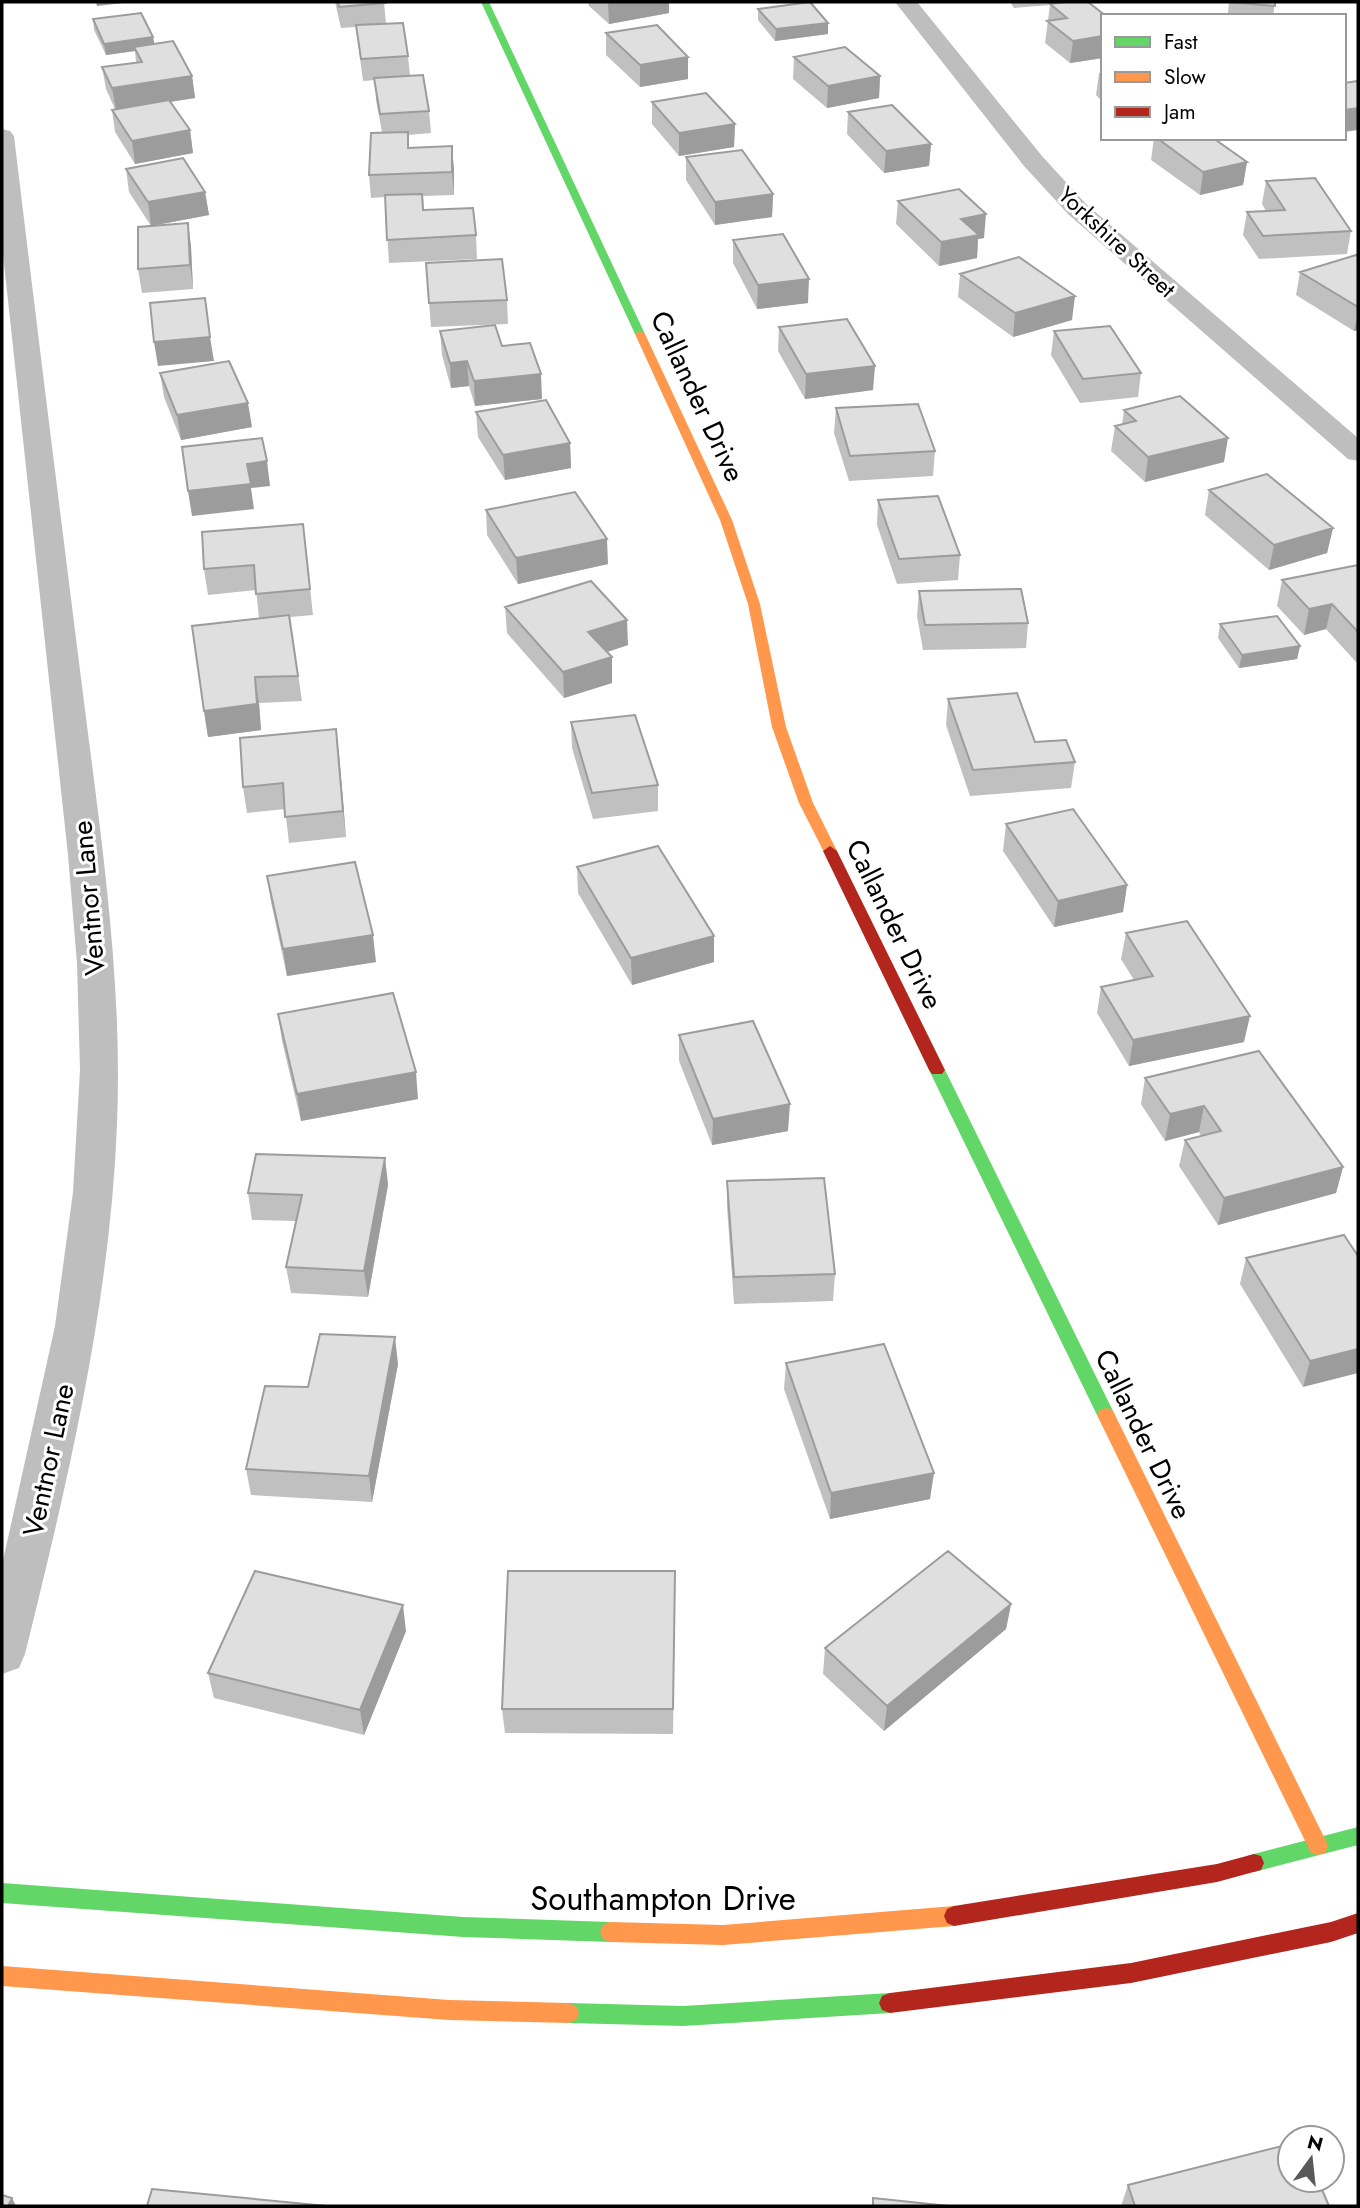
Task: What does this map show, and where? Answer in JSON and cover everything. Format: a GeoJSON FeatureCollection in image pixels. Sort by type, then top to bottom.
{"type":"FeatureCollection","features":[{"type":"Feature","properties":{"kind":"street","name":"Callander Drive"},"geometry":{"type":"LineString","coordinates":[[485,2],[726,520],[754,604],[779,727],[806,803],[1318,1846]]}},
{"type":"Feature","properties":{"kind":"street","name":"Yorkshire Street"},"geometry":{"type":"LineString","coordinates":[[906,2],[1033,161],[1077,209],[1358,453]]}},
{"type":"Feature","properties":{"kind":"street","name":"Ventnor Lane"},"geometry":{"type":"LineString","coordinates":[[2,136],[87,868],[99,1040],[98,1125],[86,1269],[52,1457],[2,1654]]}},
{"type":"Feature","properties":{"kind":"street","name":"Southampton Drive"},"geometry":{"type":"LineString","coordinates":[[2,1893],[463,1927],[723,1935],[956,1916],[1217,1873],[1358,1836]]}},
{"type":"Feature","properties":{"kind":"street"},"geometry":{"type":"LineString","coordinates":[[2,1976],[449,2010],[683,2016],[925,2001],[1117,1975],[1331,1932],[1358,1923]]}},
{"type":"Feature","properties":{"kind":"building"},"geometry":{"type":"Polygon","coordinates":[[[338,2],[384,2],[385,3],[339,7],[338,2]]]}},
{"type":"Feature","properties":{"kind":"building"},"geometry":{"type":"Polygon","coordinates":[[[810,2],[828,23],[776,29],[758,9],[810,2]]]}},
{"type":"Feature","properties":{"kind":"building"},"geometry":{"type":"Polygon","coordinates":[[[1088,2],[1103,14],[1101,14],[1101,36],[1073,41],[1047,21],[1067,18],[1050,4],[1088,2]]]}},
{"type":"Feature","properties":{"kind":"building"},"geometry":{"type":"Polygon","coordinates":[[[1229,2],[1275,2],[1275,6],[1229,2]]]}},
{"type":"Feature","properties":{"kind":"building"},"geometry":{"type":"Polygon","coordinates":[[[141,13],[153,37],[104,44],[93,19],[141,13]]]}},
{"type":"Feature","properties":{"kind":"building"},"geometry":{"type":"Polygon","coordinates":[[[403,23],[408,56],[361,59],[356,25],[403,23]]]}},
{"type":"Feature","properties":{"kind":"building"},"geometry":{"type":"Polygon","coordinates":[[[657,25],[688,57],[640,65],[606,33],[657,25]]]}},
{"type":"Feature","properties":{"kind":"building"},"geometry":{"type":"Polygon","coordinates":[[[173,41],[192,76],[112,88],[102,67],[142,62],[134,47],[173,41]]]}},
{"type":"Feature","properties":{"kind":"building"},"geometry":{"type":"Polygon","coordinates":[[[845,47],[880,76],[828,86],[794,57],[845,47]]]}},
{"type":"Feature","properties":{"kind":"building"},"geometry":{"type":"Polygon","coordinates":[[[423,75],[429,111],[380,114],[374,78],[423,75]]]}},
{"type":"Feature","properties":{"kind":"building"},"geometry":{"type":"Polygon","coordinates":[[[1358,81],[1358,108],[1346,110],[1346,83],[1358,81]]]}},
{"type":"Feature","properties":{"kind":"building"},"geometry":{"type":"Polygon","coordinates":[[[706,93],[735,124],[679,133],[652,102],[706,93]]]}},
{"type":"Feature","properties":{"kind":"building"},"geometry":{"type":"Polygon","coordinates":[[[169,100],[190,130],[132,141],[112,110],[169,100]]]}},
{"type":"Feature","properties":{"kind":"building"},"geometry":{"type":"Polygon","coordinates":[[[892,105],[931,144],[886,151],[848,112],[892,105]]]}},
{"type":"Feature","properties":{"kind":"building"},"geometry":{"type":"Polygon","coordinates":[[[408,132],[408,148],[452,146],[452,172],[369,175],[371,133],[408,132]]]}},
{"type":"Feature","properties":{"kind":"building"},"geometry":{"type":"Polygon","coordinates":[[[1160,140],[1216,140],[1247,162],[1203,172],[1160,140]]]}},
{"type":"Feature","properties":{"kind":"building"},"geometry":{"type":"Polygon","coordinates":[[[742,150],[773,194],[715,202],[686,157],[742,150]]]}},
{"type":"Feature","properties":{"kind":"building"},"geometry":{"type":"Polygon","coordinates":[[[183,158],[205,192],[148,202],[126,169],[183,158]]]}},
{"type":"Feature","properties":{"kind":"building"},"geometry":{"type":"Polygon","coordinates":[[[1315,178],[1351,231],[1263,236],[1247,212],[1285,210],[1266,181],[1315,178]]]}},
{"type":"Feature","properties":{"kind":"building"},"geometry":{"type":"Polygon","coordinates":[[[959,189],[986,214],[961,219],[979,235],[941,242],[898,201],[959,189]]]}},
{"type":"Feature","properties":{"kind":"building"},"geometry":{"type":"Polygon","coordinates":[[[422,194],[423,210],[473,208],[476,235],[387,240],[385,195],[422,194]]]}},
{"type":"Feature","properties":{"kind":"building"},"geometry":{"type":"Polygon","coordinates":[[[188,223],[190,265],[138,269],[138,227],[188,223]]]}},
{"type":"Feature","properties":{"kind":"building"},"geometry":{"type":"Polygon","coordinates":[[[783,234],[809,279],[758,285],[733,240],[783,234]]]}},
{"type":"Feature","properties":{"kind":"building"},"geometry":{"type":"Polygon","coordinates":[[[1356,255],[1358,307],[1300,272],[1356,255]]]}},
{"type":"Feature","properties":{"kind":"building"},"geometry":{"type":"Polygon","coordinates":[[[1019,257],[1075,296],[1015,313],[960,274],[1019,257]]]}},
{"type":"Feature","properties":{"kind":"building"},"geometry":{"type":"Polygon","coordinates":[[[502,259],[507,300],[429,303],[426,263],[502,259]]]}},
{"type":"Feature","properties":{"kind":"building"},"geometry":{"type":"Polygon","coordinates":[[[205,298],[210,337],[154,342],[150,303],[205,298]]]}},
{"type":"Feature","properties":{"kind":"building"},"geometry":{"type":"Polygon","coordinates":[[[847,319],[875,366],[806,374],[779,327],[847,319]]]}},
{"type":"Feature","properties":{"kind":"building"},"geometry":{"type":"Polygon","coordinates":[[[495,325],[502,346],[530,343],[541,374],[474,381],[467,361],[450,363],[440,331],[495,325]]]}},
{"type":"Feature","properties":{"kind":"building"},"geometry":{"type":"Polygon","coordinates":[[[1110,326],[1141,373],[1083,379],[1054,331],[1110,326]]]}},
{"type":"Feature","properties":{"kind":"building"},"geometry":{"type":"Polygon","coordinates":[[[229,361],[248,403],[177,415],[160,373],[229,361]]]}},
{"type":"Feature","properties":{"kind":"building"},"geometry":{"type":"Polygon","coordinates":[[[1180,396],[1228,438],[1148,457],[1115,426],[1136,421],[1124,410],[1180,396]]]}},
{"type":"Feature","properties":{"kind":"building"},"geometry":{"type":"Polygon","coordinates":[[[546,400],[570,443],[503,455],[476,412],[546,400]]]}},
{"type":"Feature","properties":{"kind":"building"},"geometry":{"type":"Polygon","coordinates":[[[918,404],[935,451],[850,456],[836,408],[918,404]]]}},
{"type":"Feature","properties":{"kind":"building"},"geometry":{"type":"Polygon","coordinates":[[[262,438],[267,461],[247,464],[251,484],[188,491],[182,447],[262,438]]]}},
{"type":"Feature","properties":{"kind":"building"},"geometry":{"type":"Polygon","coordinates":[[[1267,474],[1333,528],[1274,545],[1209,490],[1267,474]]]}},
{"type":"Feature","properties":{"kind":"building"},"geometry":{"type":"Polygon","coordinates":[[[575,492],[607,539],[516,558],[486,510],[575,492]]]}},
{"type":"Feature","properties":{"kind":"building"},"geometry":{"type":"Polygon","coordinates":[[[938,496],[960,555],[899,559],[878,500],[938,496]]]}},
{"type":"Feature","properties":{"kind":"building"},"geometry":{"type":"Polygon","coordinates":[[[303,524],[310,589],[256,594],[254,565],[204,569],[202,532],[303,524]]]}},
{"type":"Feature","properties":{"kind":"building"},"geometry":{"type":"Polygon","coordinates":[[[1358,565],[1358,632],[1332,604],[1309,609],[1282,580],[1358,565]]]}},
{"type":"Feature","properties":{"kind":"building"},"geometry":{"type":"Polygon","coordinates":[[[591,581],[627,620],[588,632],[612,657],[563,672],[505,607],[591,581]]]}},
{"type":"Feature","properties":{"kind":"building"},"geometry":{"type":"Polygon","coordinates":[[[1021,589],[1028,623],[925,625],[919,591],[1021,589]]]}},
{"type":"Feature","properties":{"kind":"building"},"geometry":{"type":"Polygon","coordinates":[[[289,615],[298,676],[255,677],[257,704],[204,711],[192,626],[289,615]]]}},
{"type":"Feature","properties":{"kind":"building"},"geometry":{"type":"Polygon","coordinates":[[[1277,616],[1300,646],[1242,655],[1220,624],[1277,616]]]}},
{"type":"Feature","properties":{"kind":"building"},"geometry":{"type":"Polygon","coordinates":[[[1017,693],[1035,742],[1066,740],[1075,762],[973,770],[948,699],[1017,693]]]}},
{"type":"Feature","properties":{"kind":"building"},"geometry":{"type":"Polygon","coordinates":[[[635,715],[658,785],[592,793],[571,722],[635,715]]]}},
{"type":"Feature","properties":{"kind":"building"},"geometry":{"type":"Polygon","coordinates":[[[336,729],[343,811],[285,817],[283,783],[243,787],[240,738],[336,729]]]}},
{"type":"Feature","properties":{"kind":"building"},"geometry":{"type":"Polygon","coordinates":[[[1073,809],[1127,885],[1058,901],[1006,824],[1073,809]]]}},
{"type":"Feature","properties":{"kind":"building"},"geometry":{"type":"Polygon","coordinates":[[[658,846],[714,936],[631,958],[577,867],[658,846]]]}},
{"type":"Feature","properties":{"kind":"building"},"geometry":{"type":"Polygon","coordinates":[[[355,862],[373,935],[283,949],[267,876],[355,862]]]}},
{"type":"Feature","properties":{"kind":"building"},"geometry":{"type":"Polygon","coordinates":[[[1187,921],[1250,1016],[1133,1040],[1101,987],[1153,976],[1126,933],[1187,921]]]}},
{"type":"Feature","properties":{"kind":"building"},"geometry":{"type":"Polygon","coordinates":[[[393,993],[416,1072],[297,1094],[278,1014],[393,993]]]}},
{"type":"Feature","properties":{"kind":"building"},"geometry":{"type":"Polygon","coordinates":[[[753,1021],[790,1104],[713,1119],[679,1035],[753,1021]]]}},
{"type":"Feature","properties":{"kind":"building"},"geometry":{"type":"Polygon","coordinates":[[[1259,1051],[1343,1167],[1224,1198],[1185,1140],[1221,1131],[1204,1106],[1170,1114],[1145,1078],[1259,1051]]]}},
{"type":"Feature","properties":{"kind":"building"},"geometry":{"type":"Polygon","coordinates":[[[256,1154],[385,1158],[364,1271],[286,1267],[302,1195],[248,1193],[256,1154]]]}},
{"type":"Feature","properties":{"kind":"building"},"geometry":{"type":"Polygon","coordinates":[[[824,1178],[835,1274],[734,1277],[727,1181],[824,1178]]]}},
{"type":"Feature","properties":{"kind":"building"},"geometry":{"type":"Polygon","coordinates":[[[1344,1235],[1358,1256],[1358,1349],[1310,1361],[1246,1258],[1344,1235]]]}},
{"type":"Feature","properties":{"kind":"building"},"geometry":{"type":"Polygon","coordinates":[[[320,1334],[395,1337],[369,1476],[246,1469],[265,1386],[308,1387],[320,1334]]]}},
{"type":"Feature","properties":{"kind":"building"},"geometry":{"type":"Polygon","coordinates":[[[884,1344],[934,1473],[831,1493],[786,1363],[884,1344]]]}},
{"type":"Feature","properties":{"kind":"building"},"geometry":{"type":"Polygon","coordinates":[[[948,1551],[1011,1604],[887,1706],[825,1648],[948,1551]]]}},
{"type":"Feature","properties":{"kind":"building"},"geometry":{"type":"Polygon","coordinates":[[[255,1571],[403,1605],[360,1710],[208,1673],[255,1571]]]}},
{"type":"Feature","properties":{"kind":"building"},"geometry":{"type":"Polygon","coordinates":[[[508,1571],[675,1571],[673,1709],[502,1709],[508,1571]]]}},
{"type":"Feature","properties":{"kind":"building"},"geometry":{"type":"Polygon","coordinates":[[[1276,2148],[1276,2194],[1324,2194],[1329,2206],[1135,2206],[1128,2185],[1276,2148]]]}},
{"type":"Feature","properties":{"kind":"building"},"geometry":{"type":"Polygon","coordinates":[[[152,2189],[327,2206],[147,2206],[152,2189]]]}},
{"type":"Feature","properties":{"kind":"building"},"geometry":{"type":"Polygon","coordinates":[[[2,2195],[12,2198],[8,2206],[2,2206],[2,2195]]]}},
{"type":"Feature","properties":{"kind":"building"},"geometry":{"type":"Polygon","coordinates":[[[873,2198],[949,2206],[873,2206],[873,2198]]]}},
{"type":"Feature","properties":{"kind":"traffic: fast"},"geometry":{"type":"LineString","coordinates":[[485,2],[640,334]]}},
{"type":"Feature","properties":{"kind":"traffic: fast"},"geometry":{"type":"LineString","coordinates":[[937,1070],[1106,1415]]}},
{"type":"Feature","properties":{"kind":"traffic: fast"},"geometry":{"type":"LineString","coordinates":[[1254,1863],[1358,1836]]}},
{"type":"Feature","properties":{"kind":"traffic: fast"},"geometry":{"type":"LineString","coordinates":[[2,1893],[463,1927],[610,1932]]}},
{"type":"Feature","properties":{"kind":"traffic: fast"},"geometry":{"type":"LineString","coordinates":[[568,2013],[683,2016],[890,2003]]}},
{"type":"Feature","properties":{"kind":"traffic: slow"},"geometry":{"type":"LineString","coordinates":[[640,334],[726,520],[754,604],[779,727],[806,803],[830,851]]}},
{"type":"Feature","properties":{"kind":"traffic: slow"},"geometry":{"type":"LineString","coordinates":[[1106,1415],[1318,1846]]}},
{"type":"Feature","properties":{"kind":"traffic: slow"},"geometry":{"type":"LineString","coordinates":[[610,1932],[723,1935],[954,1916]]}},
{"type":"Feature","properties":{"kind":"traffic: slow"},"geometry":{"type":"LineString","coordinates":[[2,1976],[449,2010],[568,2013]]}},
{"type":"Feature","properties":{"kind":"traffic: jam"},"geometry":{"type":"LineString","coordinates":[[830,851],[937,1070]]}},
{"type":"Feature","properties":{"kind":"traffic: jam"},"geometry":{"type":"LineString","coordinates":[[954,1916],[1217,1873],[1254,1863]]}},
{"type":"Feature","properties":{"kind":"traffic: jam"},"geometry":{"type":"LineString","coordinates":[[890,2003],[1131,1973],[1331,1932],[1358,1923]]}}]}
